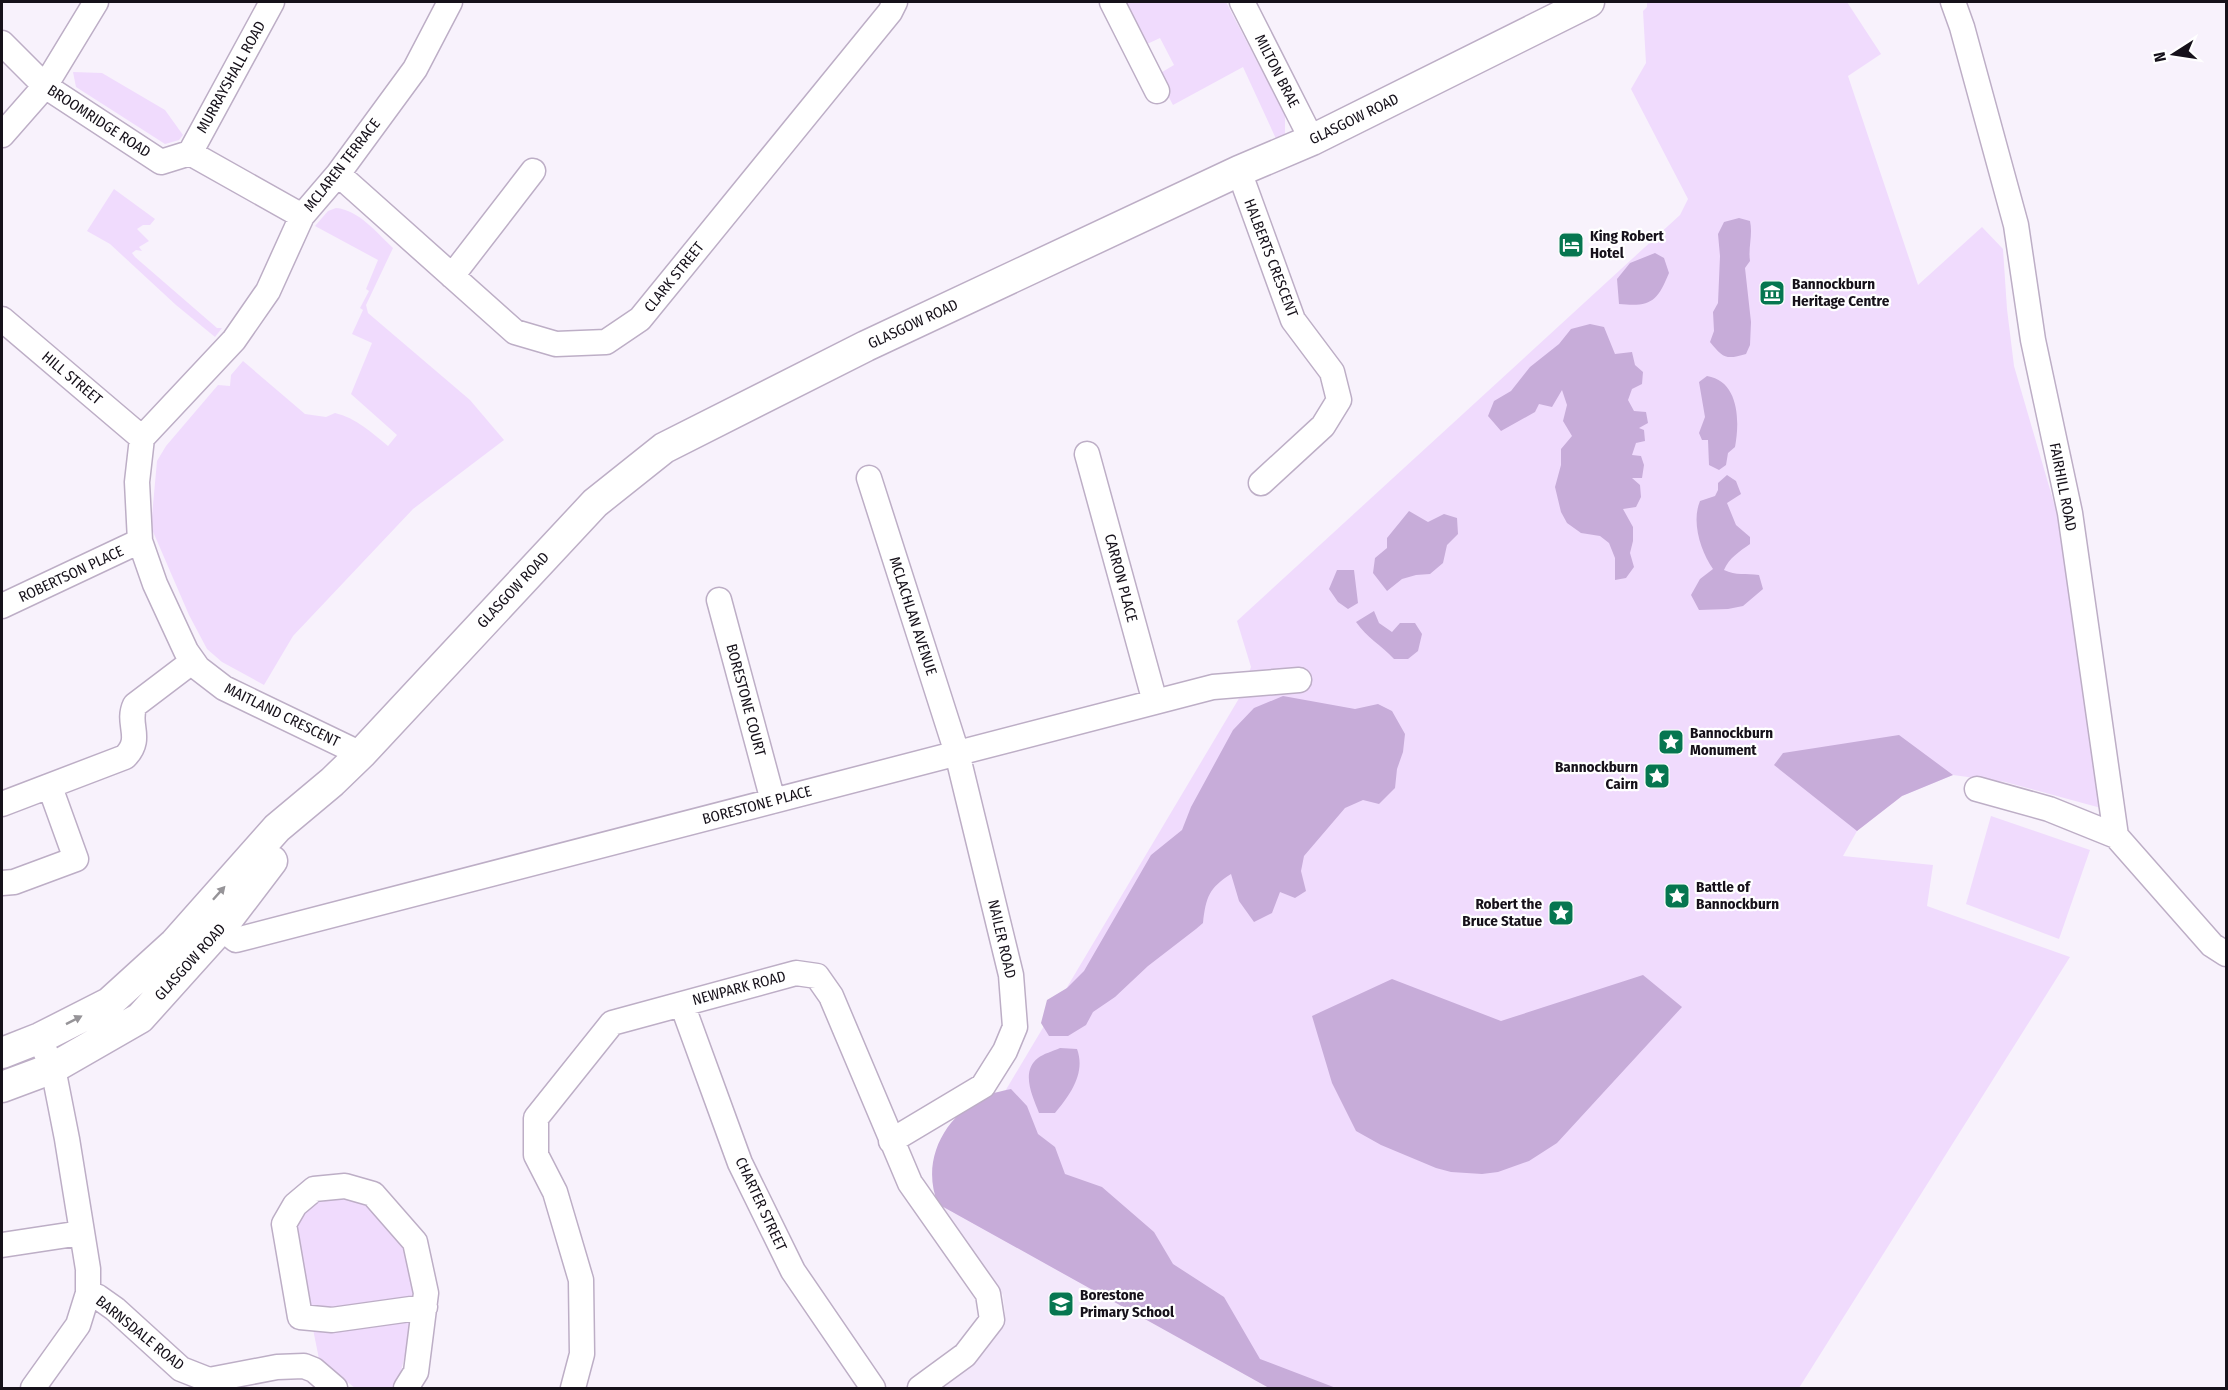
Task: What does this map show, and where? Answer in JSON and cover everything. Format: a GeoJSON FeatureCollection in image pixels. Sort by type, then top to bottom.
{"type":"FeatureCollection","features":[{"type":"Feature","properties":{"kind":"main road","name":"GLASGOW ROAD"},"geometry":{"type":"LineString","coordinates":[[2,1053],[40,1038],[109,1003],[175,943],[277,828],[332,782],[361,754],[595,503],[664,448],[866,346],[1239,171],[1312,140],[1589,2]]}},
{"type":"Feature","properties":{"kind":"main road","name":"GLASGOW ROAD"},"geometry":{"type":"LineString","coordinates":[[2,1087],[53,1068],[140,1018],[221,927],[332,782]]}},
{"type":"Feature","properties":{"kind":"street"},"geometry":{"type":"LineString","coordinates":[[2,135],[45,86],[96,2]]}},
{"type":"Feature","properties":{"kind":"street","name":"MURRAYSHALL ROAD"},"geometry":{"type":"LineString","coordinates":[[190,153],[272,2]]}},
{"type":"Feature","properties":{"kind":"street","name":"MCLAREN TERRACE"},"geometry":{"type":"LineString","coordinates":[[142,438],[234,340],[268,291],[302,216],[339,174],[416,69],[450,2]]}},
{"type":"Feature","properties":{"kind":"street","name":"CLARK STREET"},"geometry":{"type":"LineString","coordinates":[[339,174],[515,332],[556,344],[606,342],[640,319],[890,12],[895,2]]}},
{"type":"Feature","properties":{"kind":"street"},"geometry":{"type":"LineString","coordinates":[[1112,2],[1157,91]]}},
{"type":"Feature","properties":{"kind":"street","name":"MILTON BRAE"},"geometry":{"type":"LineString","coordinates":[[1242,2],[1312,140]]}},
{"type":"Feature","properties":{"kind":"street","name":"FAIRHILL ROAD"},"geometry":{"type":"LineString","coordinates":[[1953,2],[1962,27],[2016,225],[2032,340],[2070,513],[2116,836]]}},
{"type":"Feature","properties":{"kind":"street","name":"BROOMRIDGE ROAD"},"geometry":{"type":"LineString","coordinates":[[2,43],[45,86],[161,162],[190,153]]}},
{"type":"Feature","properties":{"kind":"street"},"geometry":{"type":"LineString","coordinates":[[190,153],[302,216]]}},
{"type":"Feature","properties":{"kind":"street"},"geometry":{"type":"LineString","coordinates":[[452,276],[533,171]]}},
{"type":"Feature","properties":{"kind":"street","name":"HALBERTS CRESCENT"},"geometry":{"type":"LineString","coordinates":[[1239,171],[1293,320],[1332,372],[1339,400],[1323,426],[1261,483]]}},
{"type":"Feature","properties":{"kind":"street","name":"HILL STREET"},"geometry":{"type":"LineString","coordinates":[[2,319],[142,438]]}},
{"type":"Feature","properties":{"kind":"street","name":"MAITLAND CRESCENT"},"geometry":{"type":"LineString","coordinates":[[142,438],[137,482],[140,541],[155,584],[193,662],[224,688],[361,754]]}},
{"type":"Feature","properties":{"kind":"street","name":"CARRON PLACE"},"geometry":{"type":"LineString","coordinates":[[1087,454],[1155,702]]}},
{"type":"Feature","properties":{"kind":"street","name":"MCLACHLAN AVENUE"},"geometry":{"type":"LineString","coordinates":[[868,478],[957,753]]}},
{"type":"Feature","properties":{"kind":"street","name":"ROBERTSON PLACE"},"geometry":{"type":"LineString","coordinates":[[2,606],[140,541]]}},
{"type":"Feature","properties":{"kind":"street","name":"BORESTONE COURT"},"geometry":{"type":"LineString","coordinates":[[719,600],[773,801]]}},
{"type":"Feature","properties":{"kind":"street"},"geometry":{"type":"LineString","coordinates":[[2,804],[125,757],[130,752],[135,739],[132,713],[135,705],[193,662]]}},
{"type":"Feature","properties":{"kind":"street","name":"BORESTONE PLACE"},"geometry":{"type":"LineString","coordinates":[[221,927],[236,940],[1213,687],[1299,680]]}},
{"type":"Feature","properties":{"kind":"street","name":"NAILER ROAD"},"geometry":{"type":"LineString","coordinates":[[891,1141],[983,1086],[1005,1051],[1015,1027],[1011,975],[957,753]]}},
{"type":"Feature","properties":{"kind":"street"},"geometry":{"type":"LineString","coordinates":[[2,883],[14,882],[76,859],[50,786]]}},
{"type":"Feature","properties":{"kind":"street"},"geometry":{"type":"LineString","coordinates":[[1977,789],[2049,809],[2116,836],[2219,949]]}},
{"type":"Feature","properties":{"kind":"street"},"geometry":{"type":"LineString","coordinates":[[175,943],[221,927]]}},
{"type":"Feature","properties":{"kind":"street","name":"NEWPARK ROAD"},"geometry":{"type":"LineString","coordinates":[[573,1389],[582,1354],[581,1280],[555,1192],[536,1155],[536,1118],[612,1023],[796,973],[817,976],[831,996],[910,1183],[988,1294],[992,1320],[965,1355],[920,1389]]}},
{"type":"Feature","properties":{"kind":"street","name":"CHARTER STREET"},"geometry":{"type":"LineString","coordinates":[[682,1004],[740,1163],[793,1271],[873,1389]]}},
{"type":"Feature","properties":{"kind":"street","name":"BARNSDALE ROAD"},"geometry":{"type":"LineString","coordinates":[[40,1038],[53,1068],[88,1269],[88,1293],[115,1309],[181,1369],[210,1380],[277,1367],[304,1366],[314,1370],[335,1389]]}},
{"type":"Feature","properties":{"kind":"street"},"geometry":{"type":"LineString","coordinates":[[406,1389],[416,1372],[425,1307],[426,1293],[415,1242],[373,1194],[345,1186],[314,1189],[294,1205],[284,1224],[300,1317],[332,1320],[425,1307]]}},
{"type":"Feature","properties":{"kind":"street"},"geometry":{"type":"LineString","coordinates":[[2,1245],[81,1233]]}},
{"type":"Feature","properties":{"kind":"street"},"geometry":{"type":"LineString","coordinates":[[33,1389],[78,1325],[88,1293]]}},
{"type":"Feature","properties":{"kind":"shaded area"},"geometry":{"type":"Polygon","coordinates":[[[1124,2],[1226,2],[1285,115],[1285,136],[1277,141],[1243,67],[1173,105],[1157,75],[1174,65],[1160,38],[1145,45],[1124,2]]]}},
{"type":"Feature","properties":{"kind":"shaded area"},"geometry":{"type":"Polygon","coordinates":[[[1647,2],[1847,2],[1881,54],[1848,76],[1918,285],[1982,227],[2003,249],[2014,366],[2058,517],[2101,808],[2005,782],[1953,775],[1902,796],[1857,831],[1843,856],[1933,865],[1927,906],[2070,957],[1799,1388],[1269,1388],[938,1204],[1241,695],[1251,667],[1237,621],[1680,215],[1688,199],[1631,89],[1646,63],[1643,11],[1647,7],[1647,2]]]}},
{"type":"Feature","properties":{"kind":"shaded area"},"geometry":{"type":"Polygon","coordinates":[[[73,72],[102,73],[165,110],[183,135],[179,140],[165,144],[76,87],[73,72]]]}},
{"type":"Feature","properties":{"kind":"shaded area"},"geometry":{"type":"Polygon","coordinates":[[[114,189],[155,219],[150,225],[143,225],[137,229],[149,241],[139,247],[142,251],[136,250],[132,253],[217,328],[222,328],[215,337],[176,305],[110,244],[87,231],[114,189]]]}},
{"type":"Feature","properties":{"kind":"shaded area"},"geometry":{"type":"Polygon","coordinates":[[[336,208],[360,218],[393,248],[366,305],[368,313],[470,400],[504,440],[413,509],[293,636],[264,685],[222,662],[207,649],[189,615],[151,527],[157,461],[166,446],[218,385],[230,386],[231,375],[243,361],[305,414],[326,417],[335,413],[343,415],[363,426],[388,446],[397,435],[351,394],[372,343],[352,334],[363,310],[360,308],[369,291],[366,289],[378,260],[315,226],[328,211],[336,208]]]}},
{"type":"Feature","properties":{"kind":"shaded area"},"geometry":{"type":"Polygon","coordinates":[[[1739,218],[1750,221],[1751,226],[1750,261],[1745,268],[1751,322],[1750,345],[1746,354],[1729,357],[1718,351],[1710,342],[1714,331],[1713,312],[1718,303],[1720,256],[1718,234],[1724,222],[1739,218]]]}},
{"type":"Feature","properties":{"kind":"shaded area"},"geometry":{"type":"Polygon","coordinates":[[[1655,253],[1664,258],[1669,273],[1661,290],[1646,303],[1619,304],[1617,279],[1630,263],[1655,253]]]}},
{"type":"Feature","properties":{"kind":"shaded area"},"geometry":{"type":"Polygon","coordinates":[[[1590,324],[1604,327],[1615,354],[1632,352],[1635,365],[1643,372],[1642,384],[1632,389],[1628,400],[1634,411],[1646,412],[1648,423],[1639,428],[1644,430],[1645,441],[1636,443],[1632,455],[1641,456],[1644,465],[1642,478],[1632,478],[1640,485],[1641,497],[1636,507],[1623,509],[1633,527],[1630,553],[1634,567],[1626,578],[1615,580],[1615,558],[1609,543],[1600,536],[1581,533],[1567,523],[1561,512],[1555,487],[1561,465],[1561,449],[1572,436],[1563,421],[1567,405],[1562,390],[1552,407],[1539,404],[1535,412],[1501,431],[1488,416],[1494,401],[1511,391],[1530,367],[1559,344],[1571,329],[1590,324]]]}},
{"type":"Feature","properties":{"kind":"shaded area"},"geometry":{"type":"Polygon","coordinates":[[[1707,376],[1718,379],[1726,386],[1737,414],[1735,447],[1728,453],[1726,465],[1719,470],[1709,465],[1708,440],[1702,440],[1699,433],[1705,417],[1699,382],[1707,376]]]}},
{"type":"Feature","properties":{"kind":"shaded area"},"geometry":{"type":"Polygon","coordinates":[[[1727,475],[1736,481],[1741,494],[1727,503],[1736,525],[1750,537],[1750,544],[1732,558],[1724,570],[1737,574],[1759,575],[1763,589],[1743,606],[1699,610],[1691,595],[1700,579],[1713,569],[1699,536],[1697,509],[1700,501],[1715,496],[1718,483],[1727,475]]]}},
{"type":"Feature","properties":{"kind":"shaded area"},"geometry":{"type":"Polygon","coordinates":[[[1409,511],[1428,522],[1444,514],[1457,518],[1458,534],[1447,545],[1443,563],[1430,574],[1402,579],[1387,591],[1373,573],[1375,558],[1387,548],[1387,538],[1409,511]]]}},
{"type":"Feature","properties":{"kind":"shaded area"},"geometry":{"type":"Polygon","coordinates":[[[1337,570],[1354,570],[1358,603],[1348,609],[1338,602],[1329,589],[1337,570]]]}},
{"type":"Feature","properties":{"kind":"shaded area"},"geometry":{"type":"Polygon","coordinates":[[[1374,611],[1379,623],[1392,632],[1400,623],[1415,623],[1422,634],[1418,651],[1408,659],[1394,659],[1369,637],[1356,622],[1374,611]]]}},
{"type":"Feature","properties":{"kind":"shaded area"},"geometry":{"type":"Polygon","coordinates":[[[1283,696],[1355,709],[1378,704],[1392,711],[1405,734],[1395,788],[1379,804],[1363,800],[1345,808],[1304,856],[1301,871],[1306,891],[1295,898],[1280,892],[1272,913],[1254,922],[1239,901],[1231,874],[1210,894],[1203,923],[1148,966],[1115,997],[1093,1012],[1086,1025],[1068,1036],[1049,1036],[1041,1023],[1047,1000],[1067,988],[1084,971],[1151,855],[1182,830],[1191,807],[1233,730],[1254,708],[1283,696]]]}},
{"type":"Feature","properties":{"kind":"shaded area"},"geometry":{"type":"Polygon","coordinates":[[[1899,735],[1953,775],[1902,796],[1857,831],[1774,765],[1783,753],[1899,735]]]}},
{"type":"Feature","properties":{"kind":"shaded area"},"geometry":{"type":"Polygon","coordinates":[[[1991,816],[2090,850],[2059,939],[1966,904],[1991,816]]]}},
{"type":"Feature","properties":{"kind":"shaded area"},"geometry":{"type":"Polygon","coordinates":[[[1643,975],[1682,1007],[1557,1143],[1529,1161],[1498,1172],[1482,1174],[1451,1172],[1436,1168],[1381,1145],[1356,1131],[1332,1083],[1312,1016],[1392,979],[1501,1021],[1643,975]]]}},
{"type":"Feature","properties":{"kind":"shaded area"},"geometry":{"type":"Polygon","coordinates":[[[1060,1048],[1077,1049],[1078,1075],[1071,1091],[1055,1113],[1039,1113],[1031,1092],[1030,1070],[1038,1058],[1060,1048]]]}},
{"type":"Feature","properties":{"kind":"shaded area"},"geometry":{"type":"Polygon","coordinates":[[[1011,1089],[1027,1106],[1038,1134],[1055,1147],[1065,1174],[1102,1187],[1154,1232],[1173,1264],[1224,1297],[1260,1359],[1336,1388],[1269,1388],[938,1204],[933,1187],[932,1171],[940,1140],[949,1126],[973,1103],[991,1094],[1011,1089]]]}},
{"type":"Feature","properties":{"kind":"shaded area"},"geometry":{"type":"Polygon","coordinates":[[[341,1193],[363,1199],[373,1206],[396,1232],[406,1252],[413,1297],[408,1344],[396,1388],[355,1388],[319,1359],[295,1239],[294,1221],[311,1201],[341,1193]]]}},
{"type":"Feature","properties":{"kind":"shaded area","name":"Borestone Primary School"},"geometry":{"type":"Polygon","coordinates":[[[938,1204],[1269,1388],[943,1388],[967,1369],[995,1338],[1005,1313],[1003,1295],[993,1278],[938,1204]]]}},
{"type":"Feature","properties":{"kind":"place","name":"King Robert Hotel"},"geometry":{"type":"Point","coordinates":[1571,245]}},
{"type":"Feature","properties":{"kind":"place","name":"Bannockburn Heritage Centre"},"geometry":{"type":"Point","coordinates":[1772,293]}},
{"type":"Feature","properties":{"kind":"place","name":"Bannockburn Monument"},"geometry":{"type":"Point","coordinates":[1671,742]}},
{"type":"Feature","properties":{"kind":"place","name":"Bannockburn Cairn"},"geometry":{"type":"Point","coordinates":[1657,776]}},
{"type":"Feature","properties":{"kind":"place","name":"Battle of Bannockburn"},"geometry":{"type":"Point","coordinates":[1677,896]}},
{"type":"Feature","properties":{"kind":"place","name":"Robert the Bruce Statue"},"geometry":{"type":"Point","coordinates":[1561,913]}},
{"type":"Feature","properties":{"kind":"place","name":"Borestone Primary School"},"geometry":{"type":"Point","coordinates":[1061,1304]}}]}
